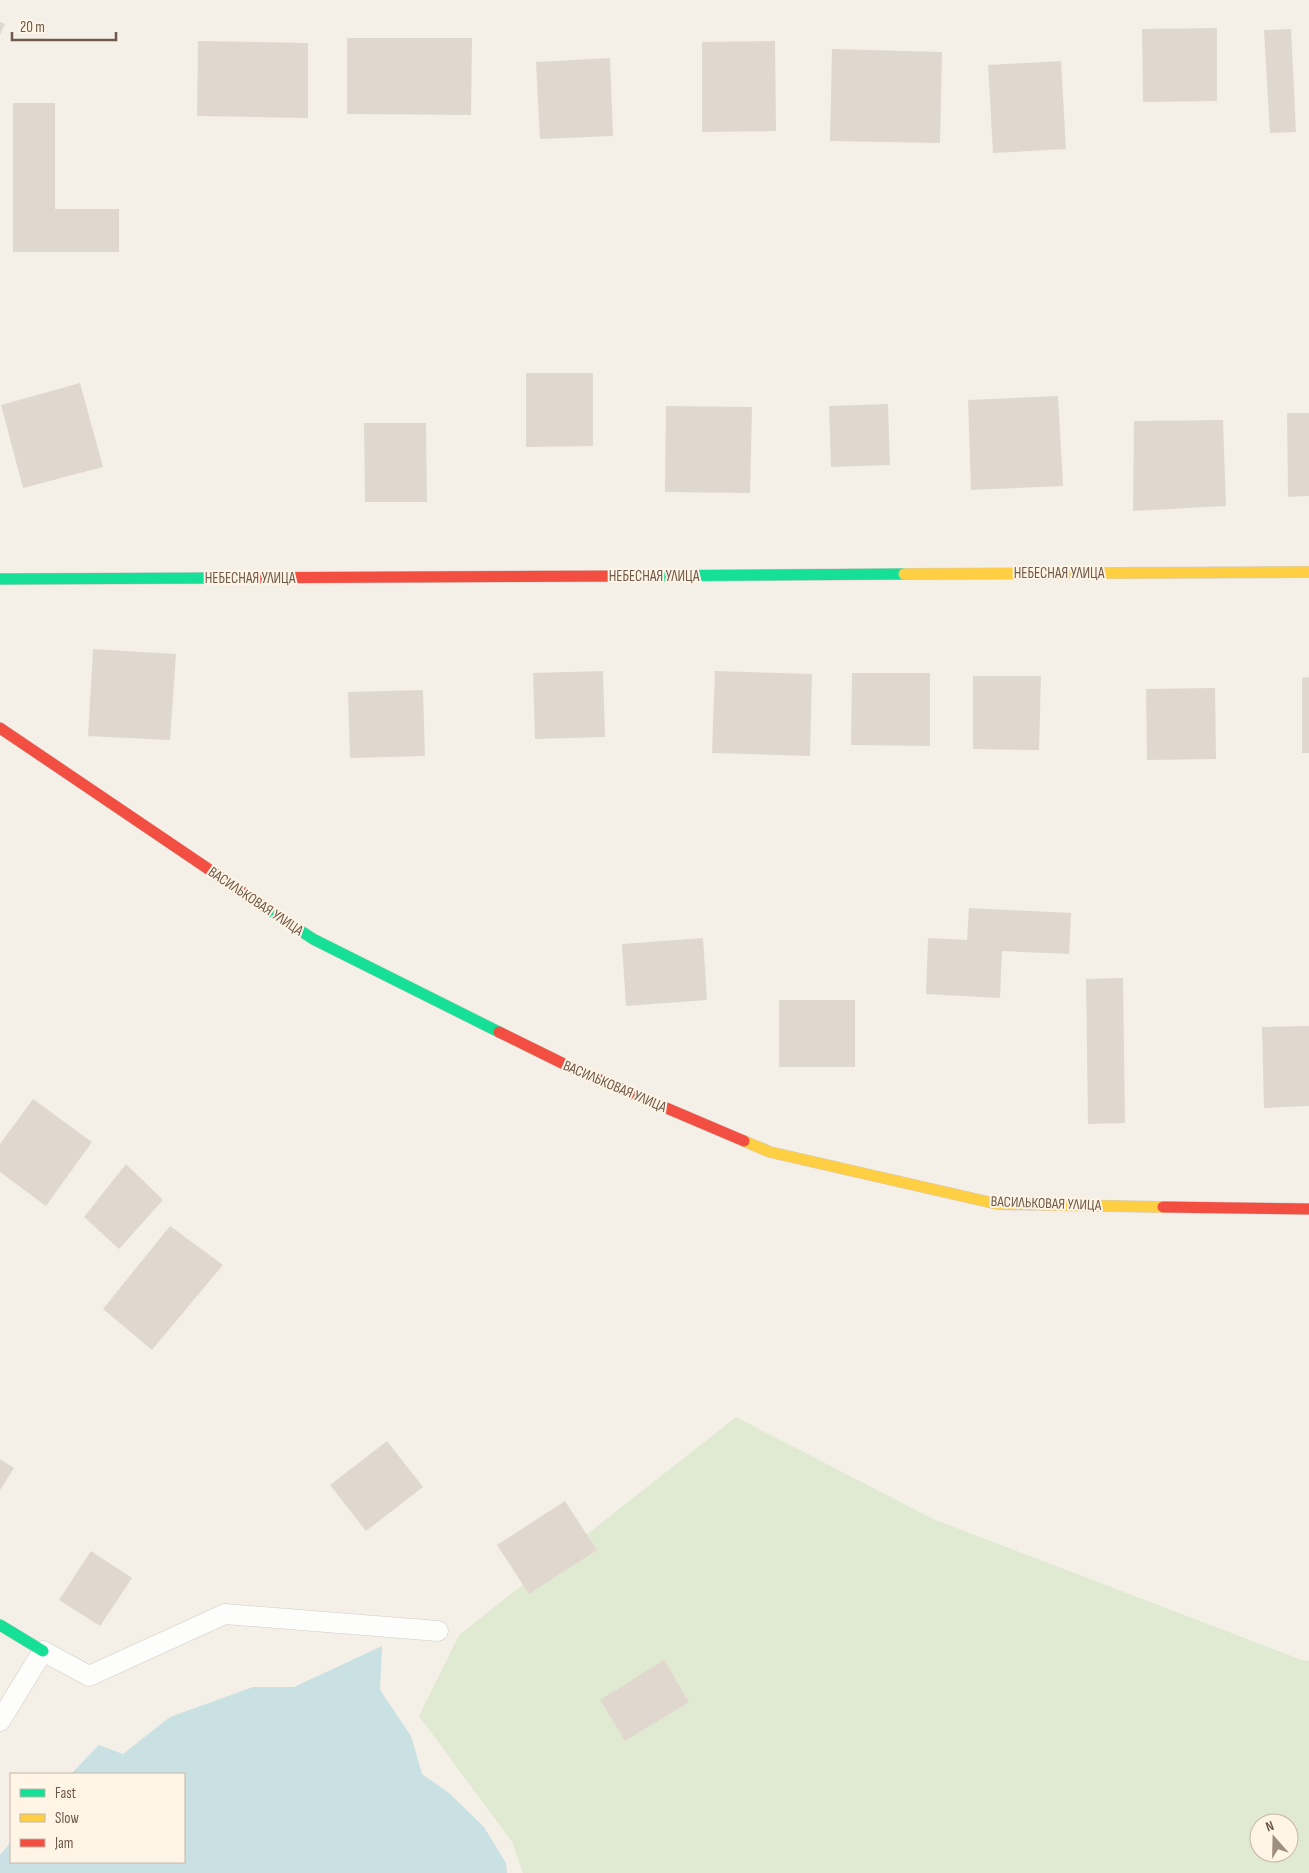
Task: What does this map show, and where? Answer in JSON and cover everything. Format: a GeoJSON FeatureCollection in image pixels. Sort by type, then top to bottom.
{"type":"FeatureCollection","features":[{"type":"Feature","properties":{"kind":"street","name":"НЕБЕСНАЯ УЛИЦА"},"geometry":{"type":"LineString","coordinates":[[0,579],[1309,572]]}},
{"type":"Feature","properties":{"kind":"street","name":"ВАСИЛЬКОВАЯ УЛИЦА"},"geometry":{"type":"LineString","coordinates":[[0,728],[313,939],[570,1067],[770,1152],[997,1204],[1309,1209]]}},
{"type":"Feature","properties":{"kind":"street"},"geometry":{"type":"LineString","coordinates":[[0,1625],[43,1651]]}},
{"type":"Feature","properties":{"kind":"lane"},"geometry":{"type":"LineString","coordinates":[[0,1721],[43,1651],[88,1676],[225,1614],[438,1631]]}},
{"type":"Feature","properties":{"kind":"green space"},"geometry":{"type":"Polygon","coordinates":[[[736,1417],[933,1519],[1302,1660],[1309,1661],[1309,1873],[523,1873],[512,1842],[419,1716],[459,1635],[736,1417]]]}},
{"type":"Feature","properties":{"kind":"water"},"geometry":{"type":"Polygon","coordinates":[[[382,1646],[380,1690],[411,1736],[422,1774],[449,1793],[484,1827],[506,1863],[507,1873],[0,1873],[0,1855],[10,1843],[10,1863],[185,1863],[185,1773],[72,1773],[99,1745],[123,1754],[170,1717],[253,1687],[294,1687],[382,1646]]]}},
{"type":"Feature","properties":{"kind":"building"},"geometry":{"type":"Polygon","coordinates":[[[0,22],[5,24],[0,35],[0,22]]]}},
{"type":"Feature","properties":{"kind":"building"},"geometry":{"type":"Polygon","coordinates":[[[1217,28],[1217,101],[1143,102],[1142,29],[1217,28]]]}},
{"type":"Feature","properties":{"kind":"building"},"geometry":{"type":"Polygon","coordinates":[[[1291,29],[1296,132],[1270,133],[1264,30],[1291,29]]]}},
{"type":"Feature","properties":{"kind":"building"},"geometry":{"type":"Polygon","coordinates":[[[347,38],[472,38],[471,115],[347,114],[347,38]]]}},
{"type":"Feature","properties":{"kind":"building"},"geometry":{"type":"Polygon","coordinates":[[[198,41],[308,43],[308,118],[197,116],[198,41]]]}},
{"type":"Feature","properties":{"kind":"building"},"geometry":{"type":"Polygon","coordinates":[[[775,41],[776,131],[702,132],[702,42],[775,41]]]}},
{"type":"Feature","properties":{"kind":"building"},"geometry":{"type":"Polygon","coordinates":[[[832,49],[942,52],[940,143],[830,141],[832,49]]]}},
{"type":"Feature","properties":{"kind":"building"},"geometry":{"type":"Polygon","coordinates":[[[610,58],[613,136],[540,139],[536,62],[610,58]]]}},
{"type":"Feature","properties":{"kind":"building"},"geometry":{"type":"Polygon","coordinates":[[[1061,61],[1066,149],[993,153],[988,65],[1061,61]]]}},
{"type":"Feature","properties":{"kind":"building"},"geometry":{"type":"Polygon","coordinates":[[[13,103],[55,103],[55,209],[119,209],[119,252],[13,252],[13,103]]]}},
{"type":"Feature","properties":{"kind":"building"},"geometry":{"type":"Polygon","coordinates":[[[526,373],[593,373],[593,446],[526,447],[526,373]]]}},
{"type":"Feature","properties":{"kind":"building"},"geometry":{"type":"Polygon","coordinates":[[[80,383],[103,467],[23,488],[1,405],[80,383]]]}},
{"type":"Feature","properties":{"kind":"building"},"geometry":{"type":"Polygon","coordinates":[[[1058,396],[1063,486],[971,490],[968,400],[1058,396]]]}},
{"type":"Feature","properties":{"kind":"building"},"geometry":{"type":"Polygon","coordinates":[[[888,404],[890,465],[831,467],[829,406],[888,404]]]}},
{"type":"Feature","properties":{"kind":"building"},"geometry":{"type":"Polygon","coordinates":[[[666,406],[752,407],[750,493],[665,492],[666,406]]]}},
{"type":"Feature","properties":{"kind":"building"},"geometry":{"type":"Polygon","coordinates":[[[1287,413],[1309,413],[1309,496],[1288,497],[1287,413]]]}},
{"type":"Feature","properties":{"kind":"building"},"geometry":{"type":"Polygon","coordinates":[[[1223,420],[1226,506],[1133,511],[1134,421],[1223,420]]]}},
{"type":"Feature","properties":{"kind":"building"},"geometry":{"type":"Polygon","coordinates":[[[364,423],[426,423],[427,502],[365,502],[364,423]]]}},
{"type":"Feature","properties":{"kind":"building"},"geometry":{"type":"Polygon","coordinates":[[[93,649],[176,654],[170,740],[88,736],[93,649]]]}},
{"type":"Feature","properties":{"kind":"building"},"geometry":{"type":"Polygon","coordinates":[[[603,671],[605,737],[535,739],[533,673],[603,671]]]}},
{"type":"Feature","properties":{"kind":"building"},"geometry":{"type":"Polygon","coordinates":[[[715,671],[812,674],[810,756],[712,753],[715,671]]]}},
{"type":"Feature","properties":{"kind":"building"},"geometry":{"type":"Polygon","coordinates":[[[852,673],[930,673],[930,746],[851,745],[852,673]]]}},
{"type":"Feature","properties":{"kind":"building"},"geometry":{"type":"Polygon","coordinates":[[[973,676],[1041,676],[1039,750],[973,749],[973,676]]]}},
{"type":"Feature","properties":{"kind":"building"},"geometry":{"type":"Polygon","coordinates":[[[1309,677],[1309,753],[1302,753],[1302,678],[1309,677]]]}},
{"type":"Feature","properties":{"kind":"building"},"geometry":{"type":"Polygon","coordinates":[[[1215,688],[1216,759],[1147,760],[1146,689],[1215,688]]]}},
{"type":"Feature","properties":{"kind":"building"},"geometry":{"type":"Polygon","coordinates":[[[423,690],[425,756],[350,758],[348,692],[423,690]]]}},
{"type":"Feature","properties":{"kind":"building"},"geometry":{"type":"Polygon","coordinates":[[[969,908],[1071,913],[1069,954],[1002,951],[1000,998],[926,994],[928,938],[967,940],[969,908]]]}},
{"type":"Feature","properties":{"kind":"building"},"geometry":{"type":"Polygon","coordinates":[[[703,938],[707,1000],[626,1006],[622,944],[703,938]]]}},
{"type":"Feature","properties":{"kind":"building"},"geometry":{"type":"Polygon","coordinates":[[[1123,978],[1125,1123],[1088,1124],[1086,979],[1123,978]]]}},
{"type":"Feature","properties":{"kind":"building"},"geometry":{"type":"Polygon","coordinates":[[[779,1000],[855,1000],[855,1067],[779,1067],[779,1000]]]}},
{"type":"Feature","properties":{"kind":"building"},"geometry":{"type":"Polygon","coordinates":[[[1309,1026],[1309,1106],[1264,1108],[1262,1027],[1309,1026]]]}},
{"type":"Feature","properties":{"kind":"building"},"geometry":{"type":"Polygon","coordinates":[[[33,1099],[92,1142],[46,1206],[0,1172],[0,1144],[33,1099]]]}},
{"type":"Feature","properties":{"kind":"building"},"geometry":{"type":"Polygon","coordinates":[[[126,1164],[163,1200],[119,1249],[84,1217],[126,1164]]]}},
{"type":"Feature","properties":{"kind":"building"},"geometry":{"type":"Polygon","coordinates":[[[170,1226],[223,1265],[152,1350],[103,1309],[170,1226]]]}},
{"type":"Feature","properties":{"kind":"building"},"geometry":{"type":"Polygon","coordinates":[[[387,1441],[423,1487],[366,1531],[330,1485],[387,1441]]]}},
{"type":"Feature","properties":{"kind":"building"},"geometry":{"type":"Polygon","coordinates":[[[0,1459],[14,1468],[0,1490],[0,1459]]]}},
{"type":"Feature","properties":{"kind":"building"},"geometry":{"type":"Polygon","coordinates":[[[565,1501],[597,1550],[529,1594],[497,1545],[565,1501]]]}},
{"type":"Feature","properties":{"kind":"building"},"geometry":{"type":"Polygon","coordinates":[[[91,1551],[132,1578],[100,1626],[59,1600],[91,1551]]]}},
{"type":"Feature","properties":{"kind":"building"},"geometry":{"type":"Polygon","coordinates":[[[664,1660],[689,1702],[625,1741],[600,1700],[664,1660]]]}},
{"type":"Feature","properties":{"kind":"traffic: fast"},"geometry":{"type":"LineString","coordinates":[[628,576],[904,574]]}},
{"type":"Feature","properties":{"kind":"traffic: fast"},"geometry":{"type":"LineString","coordinates":[[0,579],[222,578]]}},
{"type":"Feature","properties":{"kind":"traffic: fast"},"geometry":{"type":"LineString","coordinates":[[263,906],[313,939],[499,1032]]}},
{"type":"Feature","properties":{"kind":"traffic: fast"},"geometry":{"type":"LineString","coordinates":[[0,1625],[43,1651]]}},
{"type":"Feature","properties":{"kind":"traffic: slow"},"geometry":{"type":"LineString","coordinates":[[904,574],[1309,572]]}},
{"type":"Feature","properties":{"kind":"traffic: slow"},"geometry":{"type":"LineString","coordinates":[[744,1141],[770,1152],[997,1204],[1163,1207]]}},
{"type":"Feature","properties":{"kind":"traffic: jam"},"geometry":{"type":"LineString","coordinates":[[222,578],[628,576]]}},
{"type":"Feature","properties":{"kind":"traffic: jam"},"geometry":{"type":"LineString","coordinates":[[0,728],[263,906]]}},
{"type":"Feature","properties":{"kind":"traffic: jam"},"geometry":{"type":"LineString","coordinates":[[499,1032],[570,1067],[744,1141]]}},
{"type":"Feature","properties":{"kind":"traffic: jam"},"geometry":{"type":"LineString","coordinates":[[1163,1207],[1309,1209]]}}]}
